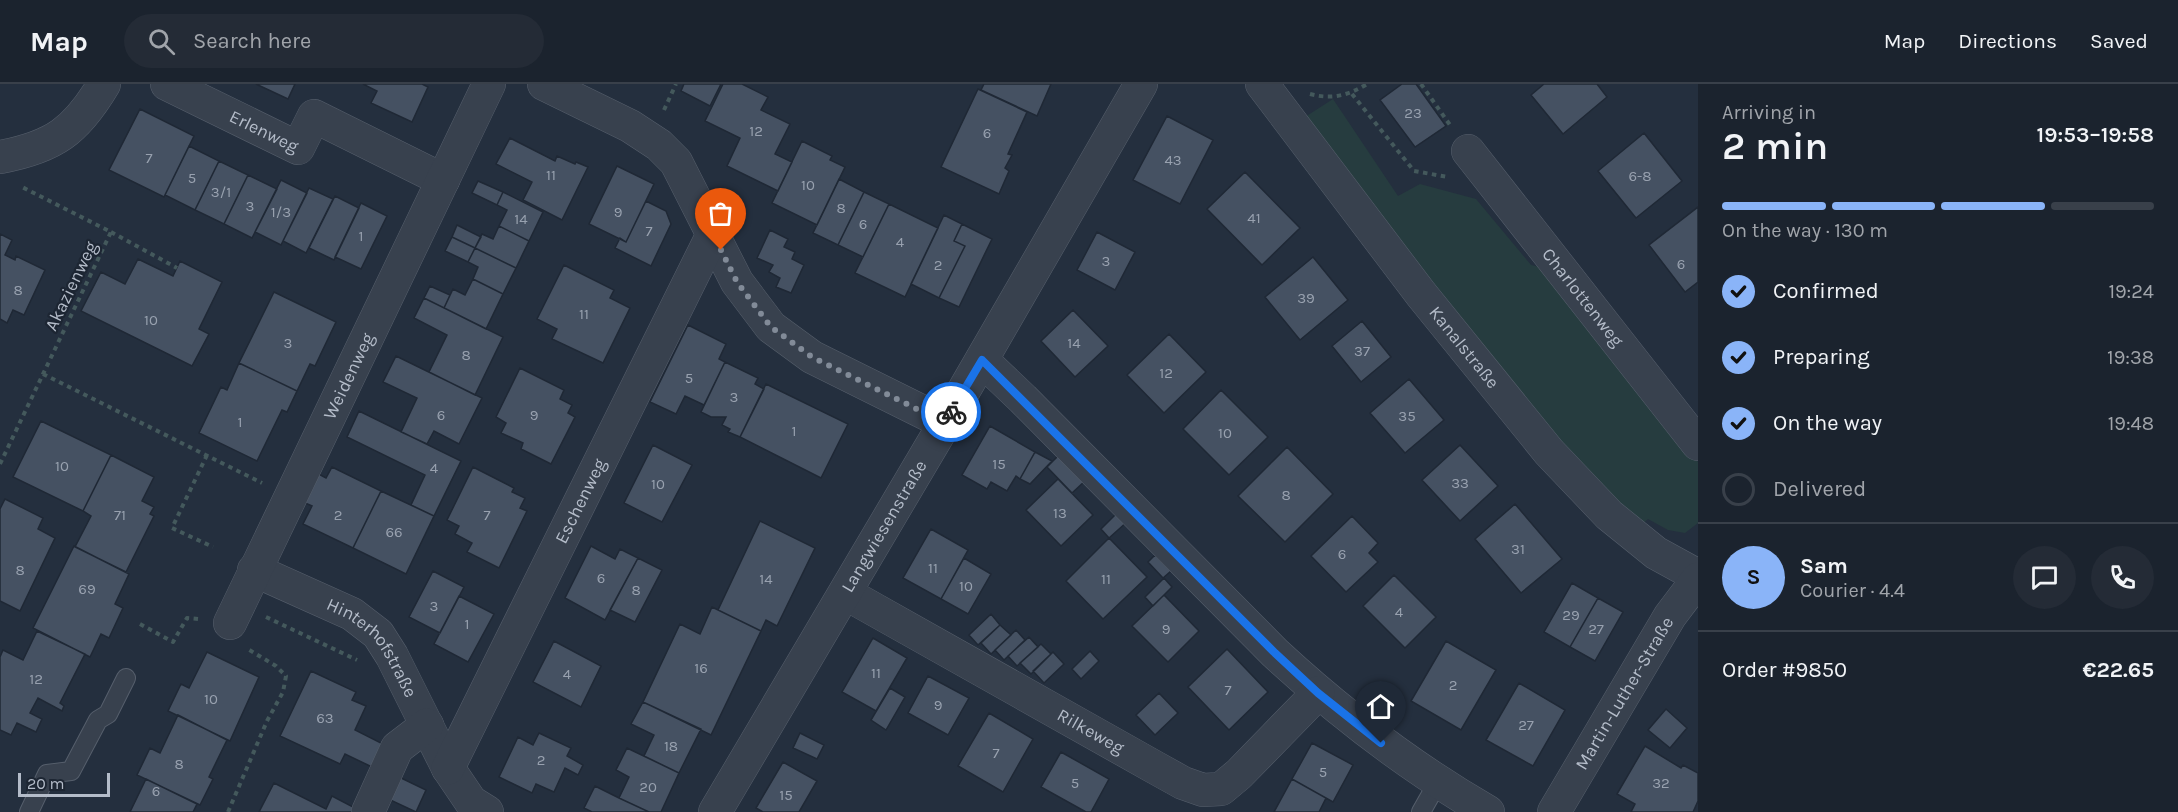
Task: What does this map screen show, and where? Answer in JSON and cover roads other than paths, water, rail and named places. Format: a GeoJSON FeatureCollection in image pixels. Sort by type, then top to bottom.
{"type":"FeatureCollection","features":[{"type":"Feature","properties":{"kind":"street"},"geometry":{"type":"LineString","coordinates":[[5,169],[20,153],[52,142],[75,124],[95,100],[104,84]]}},
{"type":"Feature","properties":{"kind":"street","name":"Erlenweg"},"geometry":{"type":"LineString","coordinates":[[166,84],[298,148],[314,116],[443,180]]}},
{"type":"Feature","properties":{"kind":"street","name":"Weidenweg"},"geometry":{"type":"LineString","coordinates":[[254,570],[489,84]]}},
{"type":"Feature","properties":{"kind":"street"},"geometry":{"type":"LineString","coordinates":[[546,84],[630,126],[659,145],[676,162],[737,282],[771,327],[812,357],[945,423]]}},
{"type":"Feature","properties":{"kind":"street","name":"Langwiesenstraße"},"geometry":{"type":"LineString","coordinates":[[715,812],[982,360],[1141,84]]}},
{"type":"Feature","properties":{"kind":"street","name":"Kanalstraße"},"geometry":{"type":"LineString","coordinates":[[1262,84],[1421,294],[1549,452],[1609,516],[1656,553],[1698,577]]}},
{"type":"Feature","properties":{"kind":"street","name":"Charlottenweg"},"geometry":{"type":"LineString","coordinates":[[1468,151],[1698,444]]}},
{"type":"Feature","properties":{"kind":"street","name":"Eschenweg"},"geometry":{"type":"LineString","coordinates":[[448,768],[713,234]]}},
{"type":"Feature","properties":{"kind":"street"},"geometry":{"type":"LineString","coordinates":[[982,360],[1267,646],[1318,693],[1397,755],[1488,812]]}},
{"type":"Feature","properties":{"kind":"street"},"geometry":{"type":"LineString","coordinates":[[234,613],[254,570]]}},
{"type":"Feature","properties":{"kind":"street","name":"Hinterhofstraße"},"geometry":{"type":"LineString","coordinates":[[254,570],[352,614],[378,634],[392,656],[448,768],[471,802],[487,812]]}},
{"type":"Feature","properties":{"kind":"street","name":"Martin-Luther-Straße"},"geometry":{"type":"LineString","coordinates":[[1554,812],[1670,616],[1698,577]]}},
{"type":"Feature","properties":{"kind":"street","name":"Rilkeweg"},"geometry":{"type":"LineString","coordinates":[[845,592],[1174,778],[1203,790],[1221,789],[1239,774],[1318,693]]}},
{"type":"Feature","properties":{"kind":"street"},"geometry":{"type":"LineString","coordinates":[[368,812],[398,748],[427,725]]}},
{"type":"Feature","properties":{"kind":"lane"},"geometry":{"type":"LineString","coordinates":[[29,812],[47,774],[71,771],[98,720],[108,714],[126,678]]}},
{"type":"Feature","properties":{"kind":"lane"},"geometry":{"type":"LineString","coordinates":[[1421,812],[1438,782]]}}]}
